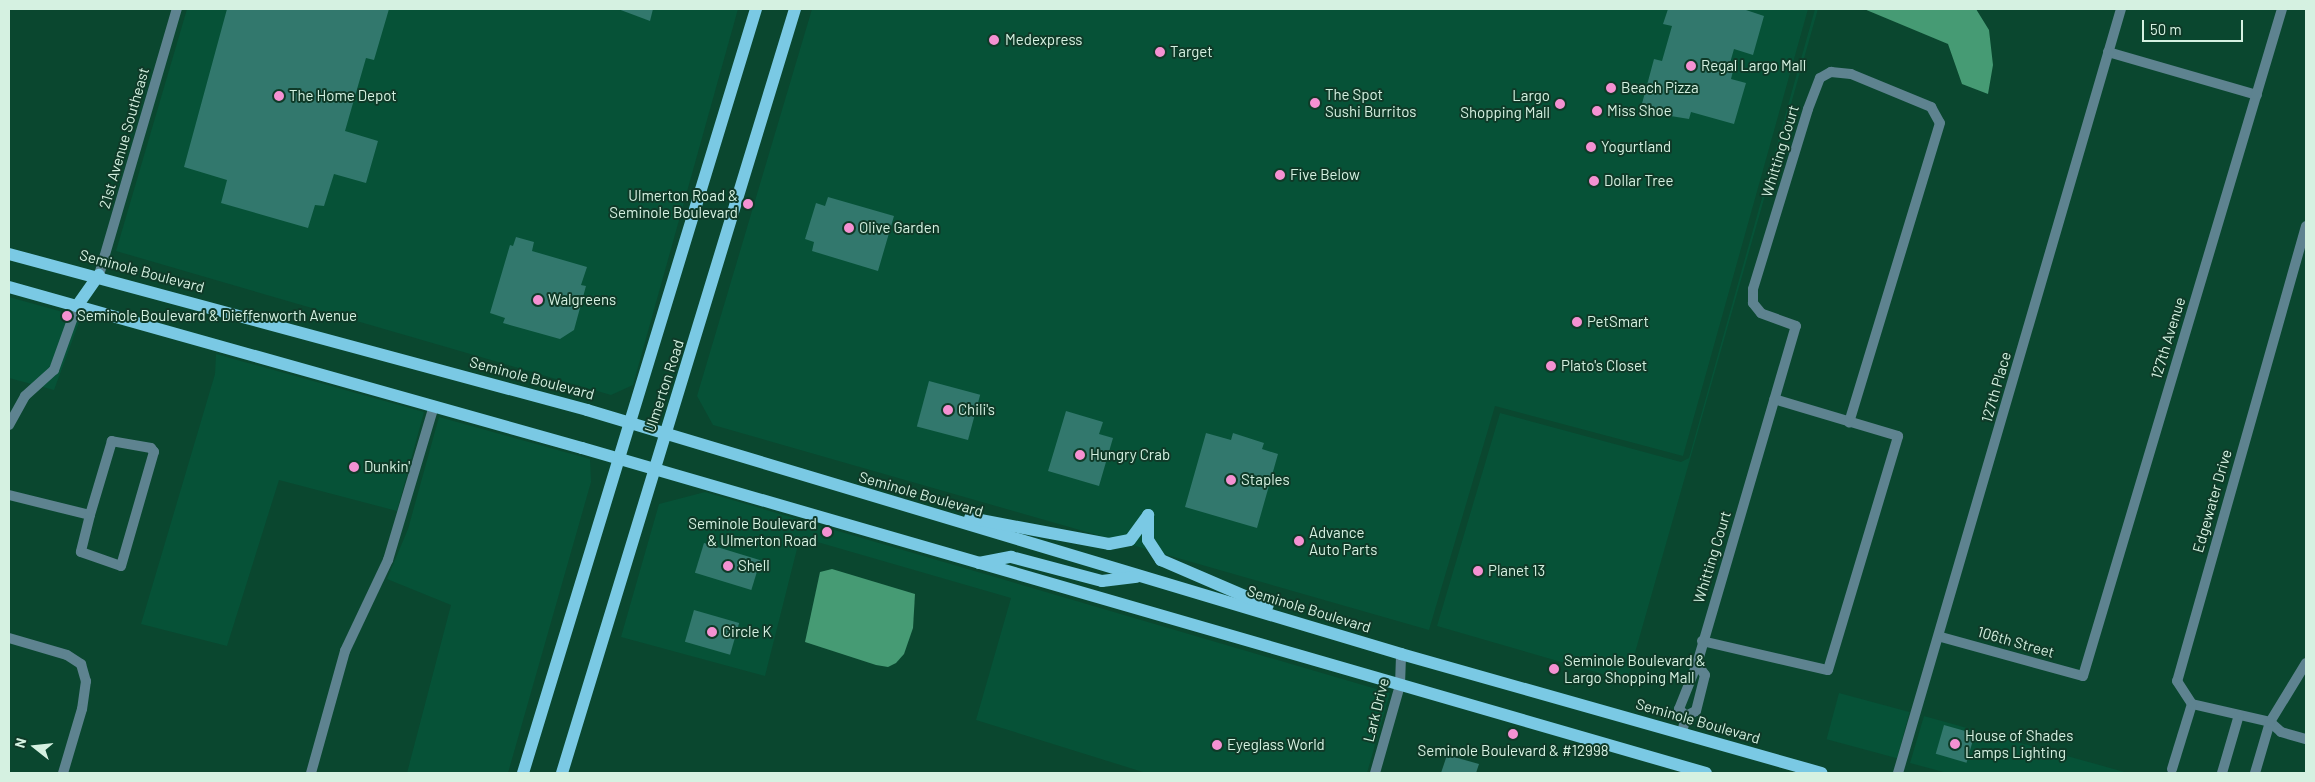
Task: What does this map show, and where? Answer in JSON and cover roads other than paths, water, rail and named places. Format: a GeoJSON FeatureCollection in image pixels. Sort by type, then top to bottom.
{"type":"FeatureCollection","features":[{"type":"Feature","properties":{"kind":"main road","name":"Ulmerton Road"},"geometry":{"type":"LineString","coordinates":[[523,773],[617,458],[680,266],[756,9]]}},
{"type":"Feature","properties":{"kind":"main road","name":"Ulmerton Road"},"geometry":{"type":"LineString","coordinates":[[562,773],[653,470],[708,304],[795,9]]}},
{"type":"Feature","properties":{"kind":"main road","name":"Seminole Boulevard"},"geometry":{"type":"LineString","coordinates":[[9,254],[99,275],[629,422],[917,510],[1320,628],[1401,654],[1821,773]]}},
{"type":"Feature","properties":{"kind":"main road"},"geometry":{"type":"LineString","coordinates":[[76,306],[99,275]]}},
{"type":"Feature","properties":{"kind":"main road"},"geometry":{"type":"LineString","coordinates":[[9,287],[617,458],[653,470],[1706,773]]}},
{"type":"Feature","properties":{"kind":"main road"},"geometry":{"type":"LineString","coordinates":[[917,510],[1109,544],[1130,540],[1148,515],[1148,540],[1161,560],[1320,628]]}},
{"type":"Feature","properties":{"kind":"main road"},"geometry":{"type":"LineString","coordinates":[[975,563],[1011,557],[1102,580],[1145,577]]}},
{"type":"Feature","properties":{"kind":"street","name":"21st Avenue Southeast"},"geometry":{"type":"LineString","coordinates":[[99,275],[177,9]]}},
{"type":"Feature","properties":{"kind":"street","name":"127th Place"},"geometry":{"type":"LineString","coordinates":[[1898,773],[1941,636],[2121,9]]}},
{"type":"Feature","properties":{"kind":"street","name":"127th Avenue"},"geometry":{"type":"LineString","coordinates":[[2083,676],[2282,9]]}},
{"type":"Feature","properties":{"kind":"street"},"geometry":{"type":"LineString","coordinates":[[2108,52],[2257,95]]}},
{"type":"Feature","properties":{"kind":"street","name":"Whitting Court"},"geometry":{"type":"LineString","coordinates":[[1686,716],[1679,709],[1688,680],[1697,664],[1702,640],[1796,326],[1761,313],[1753,302],[1753,289],[1820,78],[1831,72],[1851,74],[1932,107],[1940,123],[1849,422]]}},
{"type":"Feature","properties":{"kind":"street","name":"Edgewater Drive"},"geometry":{"type":"LineString","coordinates":[[2192,704],[2177,681],[2306,226]]}},
{"type":"Feature","properties":{"kind":"street"},"geometry":{"type":"LineString","coordinates":[[9,425],[25,396],[54,370],[76,306]]}},
{"type":"Feature","properties":{"kind":"street"},"geometry":{"type":"LineString","coordinates":[[1702,640],[1828,670],[1898,436],[1774,399]]}},
{"type":"Feature","properties":{"kind":"street"},"geometry":{"type":"LineString","coordinates":[[311,773],[344,651],[391,552],[434,406]]}},
{"type":"Feature","properties":{"kind":"street"},"geometry":{"type":"LineString","coordinates":[[112,441],[151,448],[154,452],[125,564],[83,555],[90,515],[112,441]]}},
{"type":"Feature","properties":{"kind":"street"},"geometry":{"type":"LineString","coordinates":[[9,495],[90,515]]}},
{"type":"Feature","properties":{"kind":"street","name":"106th Street"},"geometry":{"type":"LineString","coordinates":[[1941,636],[2083,676]]}},
{"type":"Feature","properties":{"kind":"street"},"geometry":{"type":"LineString","coordinates":[[9,638],[67,654],[81,664],[86,681],[82,709],[63,773]]}},
{"type":"Feature","properties":{"kind":"street","name":"Lark Drive"},"geometry":{"type":"LineString","coordinates":[[1375,773],[1400,685],[1401,654]]}},
{"type":"Feature","properties":{"kind":"street"},"geometry":{"type":"LineString","coordinates":[[2254,773],[2270,722],[2306,662]]}},
{"type":"Feature","properties":{"kind":"street","name":"Whitting Court"},"geometry":{"type":"LineString","coordinates":[[1686,716],[1696,711],[1705,675],[1697,664]]}},
{"type":"Feature","properties":{"kind":"street"},"geometry":{"type":"LineString","coordinates":[[1688,680],[1703,683]]}},
{"type":"Feature","properties":{"kind":"street"},"geometry":{"type":"LineString","coordinates":[[2172,769],[2192,704],[2270,722],[2281,732],[2306,738]]}},
{"type":"Feature","properties":{"kind":"street"},"geometry":{"type":"LineString","coordinates":[[2222,773],[2239,715]]}},
{"type":"Feature","properties":{"kind":"street","name":"Whitting Court"},"geometry":{"type":"LineString","coordinates":[[1682,733],[1686,716]]}},
{"type":"Feature","properties":{"kind":"place","name":"Medexpress"},"geometry":{"type":"Point","coordinates":[994,40]}},
{"type":"Feature","properties":{"kind":"place","name":"Target"},"geometry":{"type":"Point","coordinates":[1160,52]}},
{"type":"Feature","properties":{"kind":"place","name":"Regal Largo Mall"},"geometry":{"type":"Point","coordinates":[1691,66]}},
{"type":"Feature","properties":{"kind":"place","name":"Beach Pizza"},"geometry":{"type":"Point","coordinates":[1611,88]}},
{"type":"Feature","properties":{"kind":"place","name":"The Home Depot"},"geometry":{"type":"Point","coordinates":[279,96]}},
{"type":"Feature","properties":{"kind":"place","name":"The Spot Sushi Burritos"},"geometry":{"type":"Point","coordinates":[1315,103]}},
{"type":"Feature","properties":{"kind":"place","name":"Largo Shopping Mall"},"geometry":{"type":"Point","coordinates":[1560,104]}},
{"type":"Feature","properties":{"kind":"place","name":"Miss Shoe"},"geometry":{"type":"Point","coordinates":[1597,111]}},
{"type":"Feature","properties":{"kind":"place","name":"Yogurtland"},"geometry":{"type":"Point","coordinates":[1591,147]}},
{"type":"Feature","properties":{"kind":"place","name":"Five Below"},"geometry":{"type":"Point","coordinates":[1280,175]}},
{"type":"Feature","properties":{"kind":"place","name":"Dollar Tree"},"geometry":{"type":"Point","coordinates":[1594,181]}},
{"type":"Feature","properties":{"kind":"place","name":"Ulmerton Road & Seminole Boulevard"},"geometry":{"type":"Point","coordinates":[748,204]}},
{"type":"Feature","properties":{"kind":"place","name":"Olive Garden"},"geometry":{"type":"Point","coordinates":[849,228]}},
{"type":"Feature","properties":{"kind":"place","name":"Walgreens"},"geometry":{"type":"Point","coordinates":[538,300]}},
{"type":"Feature","properties":{"kind":"place","name":"Seminole Boulevard & Dieffenworth Avenue"},"geometry":{"type":"Point","coordinates":[67,316]}},
{"type":"Feature","properties":{"kind":"place","name":"PetSmart"},"geometry":{"type":"Point","coordinates":[1577,322]}},
{"type":"Feature","properties":{"kind":"place","name":"Plato's Closet"},"geometry":{"type":"Point","coordinates":[1551,366]}},
{"type":"Feature","properties":{"kind":"place","name":"Chili's"},"geometry":{"type":"Point","coordinates":[948,410]}},
{"type":"Feature","properties":{"kind":"place","name":"Hungry Crab"},"geometry":{"type":"Point","coordinates":[1080,455]}},
{"type":"Feature","properties":{"kind":"place","name":"Dunkin'"},"geometry":{"type":"Point","coordinates":[354,467]}},
{"type":"Feature","properties":{"kind":"place","name":"Staples"},"geometry":{"type":"Point","coordinates":[1231,480]}},
{"type":"Feature","properties":{"kind":"place","name":"Seminole Boulevard & Ulmerton Road"},"geometry":{"type":"Point","coordinates":[827,532]}},
{"type":"Feature","properties":{"kind":"place","name":"Advance Auto Parts"},"geometry":{"type":"Point","coordinates":[1299,541]}},
{"type":"Feature","properties":{"kind":"place","name":"Shell"},"geometry":{"type":"Point","coordinates":[728,566]}},
{"type":"Feature","properties":{"kind":"place","name":"Planet 13"},"geometry":{"type":"Point","coordinates":[1478,571]}},
{"type":"Feature","properties":{"kind":"place","name":"Circle K"},"geometry":{"type":"Point","coordinates":[712,632]}},
{"type":"Feature","properties":{"kind":"place","name":"Seminole Boulevard & Largo Shopping Mall"},"geometry":{"type":"Point","coordinates":[1554,669]}},
{"type":"Feature","properties":{"kind":"place","name":"Seminole Boulevard & #12998"},"geometry":{"type":"Point","coordinates":[1513,734]}},
{"type":"Feature","properties":{"kind":"place","name":"House of Shades Lamps Lighting"},"geometry":{"type":"Point","coordinates":[1955,744]}},
{"type":"Feature","properties":{"kind":"place","name":"Eyeglass World"},"geometry":{"type":"Point","coordinates":[1217,745]}}]}
